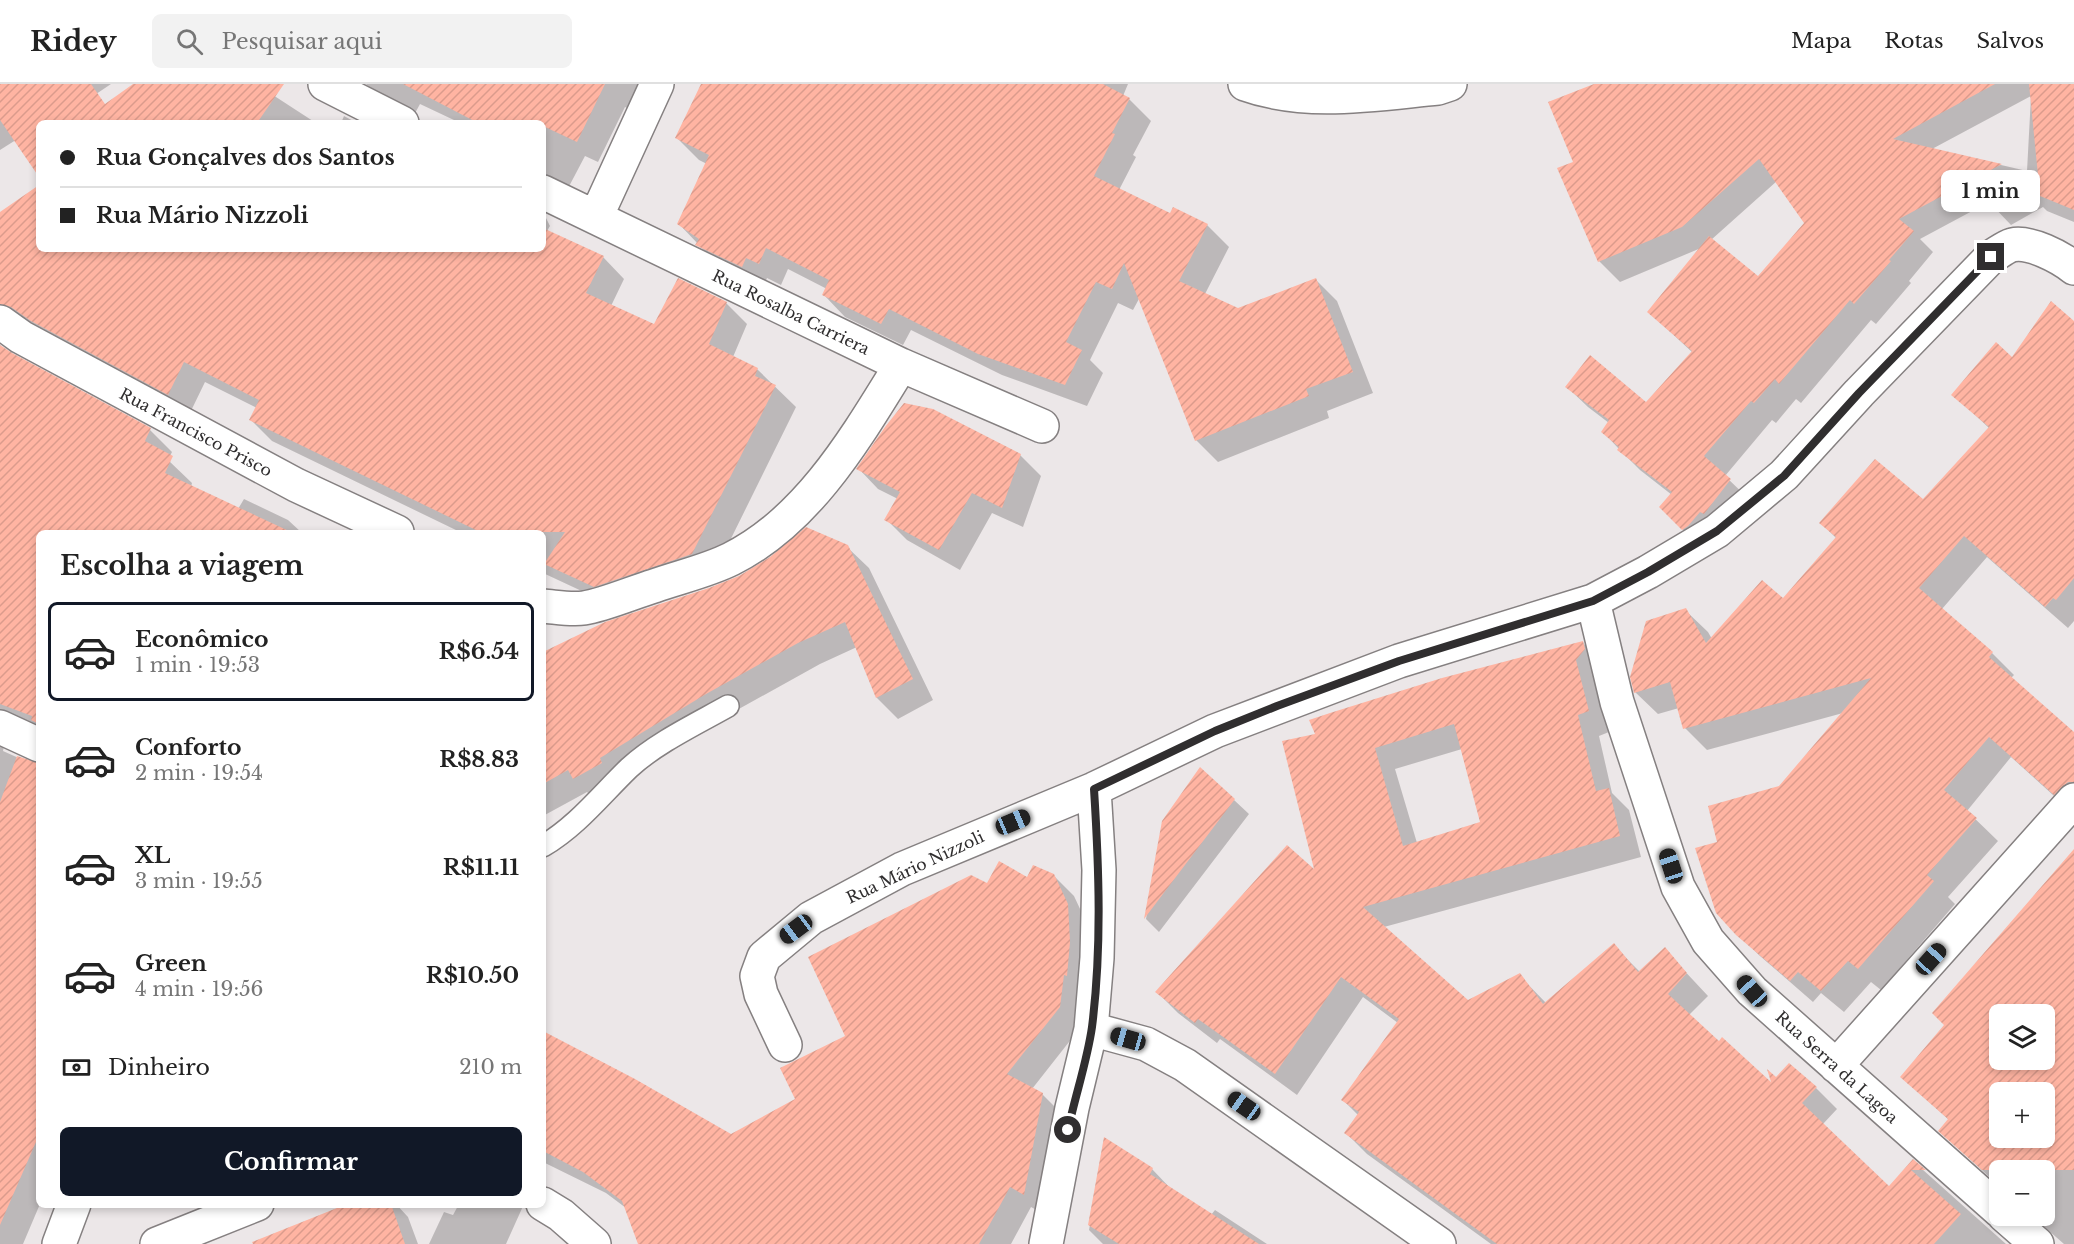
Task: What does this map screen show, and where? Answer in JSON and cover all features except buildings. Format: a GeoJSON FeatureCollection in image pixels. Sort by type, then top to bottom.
{"type":"FeatureCollection","features":[{"type":"Feature","properties":{"kind":"street"},"geometry":{"type":"LineString","coordinates":[[325,84],[396,120]]}},
{"type":"Feature","properties":{"kind":"street"},"geometry":{"type":"LineString","coordinates":[[596,217],[657,84]]}},
{"type":"Feature","properties":{"kind":"street"},"geometry":{"type":"LineString","coordinates":[[1245,84],[1292,95],[1355,96],[1438,88],[1450,84]]}},
{"type":"Feature","properties":{"kind":"street","name":"Rua Rosalba Carriera"},"geometry":{"type":"LineString","coordinates":[[546,193],[902,366],[1042,426]]}},
{"type":"Feature","properties":{"kind":"street","name":"Rua Mário Nizzoli"},"geometry":{"type":"LineString","coordinates":[[786,1045],[761,994],[757,976],[764,957],[811,918],[902,869],[1094,789],[1215,731],[1399,661],[1593,601],[1717,531],[1784,476],[1859,393],[1991,257],[2013,245],[2033,247],[2059,256],[2074,268]]}},
{"type":"Feature","properties":{"kind":"street","name":"Rua Francisco Prisco"},"geometry":{"type":"LineString","coordinates":[[0,322],[21,337],[296,485],[393,530]]}},
{"type":"Feature","properties":{"kind":"street"},"geometry":{"type":"LineString","coordinates":[[546,606],[583,609],[704,570],[732,558],[766,536],[794,513],[823,479],[863,426],[902,366]]}},
{"type":"Feature","properties":{"kind":"street","name":"Rua Serra da Lagoa"},"geometry":{"type":"LineString","coordinates":[[1593,601],[1617,702],[1678,887],[1707,941],[1752,991],[1989,1201]]}},
{"type":"Feature","properties":{"kind":"street"},"geometry":{"type":"LineString","coordinates":[[0,727],[36,744]]}},
{"type":"Feature","properties":{"kind":"street"},"geometry":{"type":"LineString","coordinates":[[1046,1244],[1072,1108],[1091,1029],[1097,958],[1099,870],[1094,789]]}},
{"type":"Feature","properties":{"kind":"street"},"geometry":{"type":"LineString","coordinates":[[1836,1066],[2074,800]]}},
{"type":"Feature","properties":{"kind":"street"},"geometry":{"type":"LineString","coordinates":[[1091,1029],[1146,1044],[1185,1065],[1439,1244]]}},
{"type":"Feature","properties":{"kind":"street"},"geometry":{"type":"LineString","coordinates":[[546,1206],[561,1215],[594,1244]]}},
{"type":"Feature","properties":{"kind":"street"},"geometry":{"type":"LineString","coordinates":[[58,1244],[72,1208]]}},
{"type":"Feature","properties":{"kind":"street"},"geometry":{"type":"LineString","coordinates":[[157,1244],[247,1208]]}},
{"type":"Feature","properties":{"kind":"street"},"geometry":{"type":"LineString","coordinates":[[2017,1226],[2037,1244]]}},
{"type":"Feature","properties":{"kind":"lane"},"geometry":{"type":"LineString","coordinates":[[546,844],[590,809],[638,761],[682,731],[728,706]]}},
{"type":"Feature","properties":{"kind":"route"},"geometry":{"type":"LineString","coordinates":[[1068,1130],[1091,1029],[1097,958],[1099,870],[1094,789],[1215,731],[1277,706],[1399,661],[1593,601],[1648,572],[1717,531],[1784,476],[1859,393],[1991,257]]}}]}
